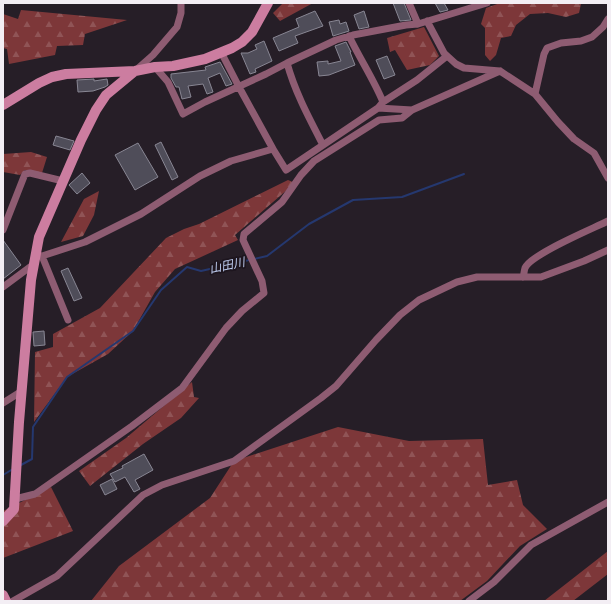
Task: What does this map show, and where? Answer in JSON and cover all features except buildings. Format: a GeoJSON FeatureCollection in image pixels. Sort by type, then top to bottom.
{"type":"FeatureCollection","features":[{"type":"Feature","properties":{"kind":"street"},"geometry":{"type":"LineString","coordinates":[[3,521],[14,509],[31,280],[37,259],[39,237],[88,124],[106,95],[153,55],[177,27],[181,13],[181,3]]}},
{"type":"Feature","properties":{"kind":"street"},"geometry":{"type":"LineString","coordinates":[[3,105],[26,90],[52,77],[66,74],[135,71],[155,67],[179,65],[205,59],[237,45],[247,37],[252,32],[268,3]]}},
{"type":"Feature","properties":{"kind":"street"},"geometry":{"type":"LineString","coordinates":[[409,3],[418,24]]}},
{"type":"Feature","properties":{"kind":"street"},"geometry":{"type":"LineString","coordinates":[[155,67],[168,82],[183,114],[205,102],[336,40],[349,36],[418,24],[487,3]]}},
{"type":"Feature","properties":{"kind":"street"},"geometry":{"type":"LineString","coordinates":[[535,94],[544,54],[547,48],[560,43],[581,41],[592,37],[603,27],[608,19]]}},
{"type":"Feature","properties":{"kind":"street"},"geometry":{"type":"LineString","coordinates":[[427,21],[444,53],[456,64],[464,68],[500,71],[535,94],[574,139],[594,152],[608,178]]}},
{"type":"Feature","properties":{"kind":"street"},"geometry":{"type":"LineString","coordinates":[[349,36],[362,62],[374,81],[381,105]]}},
{"type":"Feature","properties":{"kind":"street"},"geometry":{"type":"LineString","coordinates":[[221,52],[286,170],[417,80],[447,56]]}},
{"type":"Feature","properties":{"kind":"street"},"geometry":{"type":"LineString","coordinates":[[287,63],[292,81],[323,145]]}},
{"type":"Feature","properties":{"kind":"street"},"geometry":{"type":"LineString","coordinates":[[15,499],[35,494],[132,426],[182,388],[226,328],[242,311],[264,293],[262,282],[244,240],[244,234],[282,202],[301,175],[314,161],[379,120],[402,118],[412,110],[500,71]]}},
{"type":"Feature","properties":{"kind":"street"},"geometry":{"type":"LineString","coordinates":[[381,105],[412,110]]}},
{"type":"Feature","properties":{"kind":"street"},"geometry":{"type":"LineString","coordinates":[[3,287],[37,259],[84,242],[134,217],[200,176],[231,161],[273,148]]}},
{"type":"Feature","properties":{"kind":"street"},"geometry":{"type":"LineString","coordinates":[[3,230],[25,174],[30,173],[63,182]]}},
{"type":"Feature","properties":{"kind":"street"},"geometry":{"type":"LineString","coordinates":[[523,278],[525,268],[532,261],[563,242],[608,221]]}},
{"type":"Feature","properties":{"kind":"street"},"geometry":{"type":"LineString","coordinates":[[13,601],[57,576],[143,495],[162,485],[234,461],[321,398],[336,386],[395,320],[419,300],[457,282],[477,277],[541,277],[584,261],[608,250]]}},
{"type":"Feature","properties":{"kind":"street"},"geometry":{"type":"LineString","coordinates":[[37,259],[68,320]]}},
{"type":"Feature","properties":{"kind":"street"},"geometry":{"type":"LineString","coordinates":[[3,404],[22,391]]}},
{"type":"Feature","properties":{"kind":"street"},"geometry":{"type":"LineString","coordinates":[[468,601],[494,582],[531,545],[608,502]]}},
{"type":"Feature","properties":{"kind":"street"},"geometry":{"type":"LineString","coordinates":[[3,596],[6,601]]}},
{"type":"Feature","properties":{"kind":"green space"},"geometry":{"type":"Polygon","coordinates":[[[283,3],[313,3],[280,21],[273,13],[283,3]]]}},
{"type":"Feature","properties":{"kind":"green space"},"geometry":{"type":"Polygon","coordinates":[[[500,3],[582,3],[579,13],[566,17],[548,13],[530,14],[516,25],[511,36],[501,38],[496,55],[490,61],[485,55],[485,28],[481,24],[486,8],[500,3]]]}},
{"type":"Feature","properties":{"kind":"green space"},"geometry":{"type":"Polygon","coordinates":[[[21,10],[127,20],[85,34],[83,45],[57,46],[55,55],[9,64],[7,49],[3,48],[3,14],[18,19],[21,10]]]}},
{"type":"Feature","properties":{"kind":"green space"},"geometry":{"type":"Polygon","coordinates":[[[424,27],[439,56],[430,65],[407,70],[395,50],[390,52],[387,38],[424,27]]]}},
{"type":"Feature","properties":{"kind":"green space"},"geometry":{"type":"Polygon","coordinates":[[[31,152],[47,157],[42,173],[25,170],[20,175],[3,172],[3,154],[31,152]]]}},
{"type":"Feature","properties":{"kind":"green space"},"geometry":{"type":"Polygon","coordinates":[[[288,180],[295,183],[235,235],[238,240],[175,269],[155,292],[133,331],[108,354],[67,377],[34,422],[35,352],[53,347],[53,334],[100,308],[166,238],[184,229],[199,224],[288,180]]]}},
{"type":"Feature","properties":{"kind":"green space"},"geometry":{"type":"Polygon","coordinates":[[[99,191],[94,215],[83,236],[61,242],[84,199],[99,191]]]}},
{"type":"Feature","properties":{"kind":"green space"},"geometry":{"type":"Polygon","coordinates":[[[192,382],[194,397],[199,398],[181,418],[143,444],[90,486],[79,471],[126,438],[192,382]]]}},
{"type":"Feature","properties":{"kind":"green space"},"geometry":{"type":"Polygon","coordinates":[[[338,427],[409,441],[483,439],[488,485],[517,480],[523,505],[547,529],[520,546],[487,581],[460,601],[91,601],[119,566],[210,498],[234,461],[338,427]]]}},
{"type":"Feature","properties":{"kind":"green space"},"geometry":{"type":"Polygon","coordinates":[[[51,487],[73,531],[3,558],[3,511],[51,487]]]}},
{"type":"Feature","properties":{"kind":"green space"},"geometry":{"type":"Polygon","coordinates":[[[608,551],[608,574],[573,601],[544,601],[608,551]]]}},
{"type":"Feature","properties":{"kind":"waterway","name":"山田川"},"geometry":{"type":"LineString","coordinates":[[21,465],[32,459],[33,427],[67,377],[133,331],[161,290],[187,267],[201,271],[267,256],[309,224],[353,200],[402,197],[464,174]]}},
{"type":"Feature","properties":{"kind":"waterway","name":"山田川"},"geometry":{"type":"LineString","coordinates":[[3,475],[13,469]]}}]}
